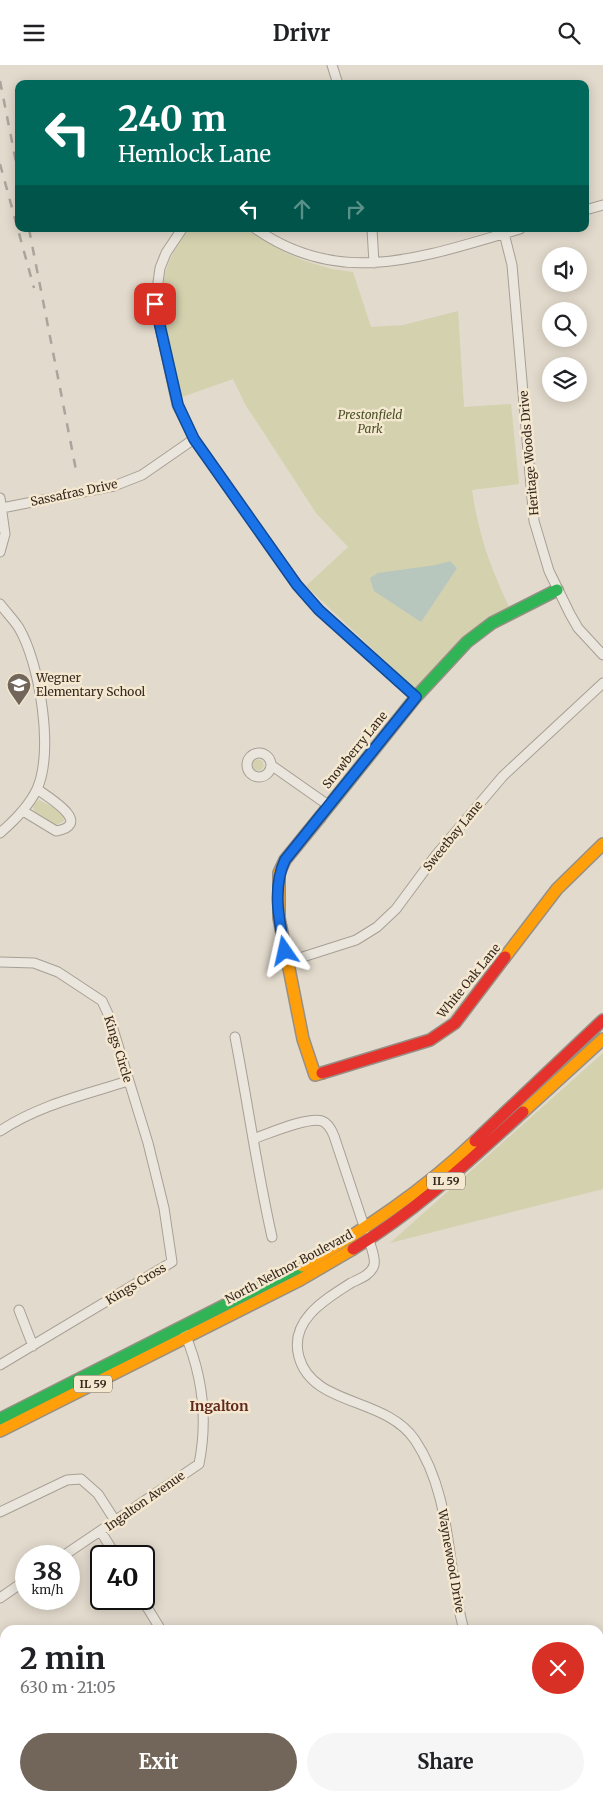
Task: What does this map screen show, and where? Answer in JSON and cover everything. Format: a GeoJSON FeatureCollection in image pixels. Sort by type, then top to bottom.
{"type":"FeatureCollection","features":[{"type":"Feature","properties":{"kind":"main road","name":"Snowberry Lane"},"geometry":{"type":"LineString","coordinates":[[315,1075],[303,1039],[279,918],[279,873],[285,860],[416,697],[466,642],[492,623],[558,590]]}},
{"type":"Feature","properties":{"kind":"main road","name":"White Oak Lane"},"geometry":{"type":"LineString","coordinates":[[315,1075],[430,1040],[455,1023],[557,889],[603,844]]}},
{"type":"Feature","properties":{"kind":"main road","name":"North Neltnor Boulevard"},"geometry":{"type":"LineString","coordinates":[[367,1234],[442,1171],[603,1020]]}},
{"type":"Feature","properties":{"kind":"main road","name":"North Neltnor Boulevard"},"geometry":{"type":"LineString","coordinates":[[0,1431],[184,1332],[267,1290],[410,1210],[453,1176],[603,1039]]}},
{"type":"Feature","properties":{"kind":"main road","name":"North Neltnor Boulevard"},"geometry":{"type":"LineString","coordinates":[[0,1419],[184,1332]]}},
{"type":"Feature","properties":{"kind":"street"},"geometry":{"type":"LineString","coordinates":[[332,65],[337,80]]}},
{"type":"Feature","properties":{"kind":"street"},"geometry":{"type":"LineString","coordinates":[[589,209],[603,205]]}},
{"type":"Feature","properties":{"kind":"street"},"geometry":{"type":"LineString","coordinates":[[180,232],[166,253],[160,268],[155,304],[178,405],[194,439],[297,585],[319,610],[416,697]]}},
{"type":"Feature","properties":{"kind":"street"},"geometry":{"type":"LineString","coordinates":[[261,232],[280,244],[317,259],[337,263],[374,263],[416,257],[508,232]]}},
{"type":"Feature","properties":{"kind":"street"},"geometry":{"type":"LineString","coordinates":[[372,232],[374,263]]}},
{"type":"Feature","properties":{"kind":"street","name":"Heritage Woods Drive"},"geometry":{"type":"LineString","coordinates":[[504,233],[512,265],[534,521],[558,590],[578,628],[603,655]]}},
{"type":"Feature","properties":{"kind":"street","name":"Sassafras Drive"},"geometry":{"type":"LineString","coordinates":[[1,503],[114,486],[142,475],[194,439]]}},
{"type":"Feature","properties":{"kind":"street"},"geometry":{"type":"LineString","coordinates":[[0,552],[5,533],[1,503]]}},
{"type":"Feature","properties":{"kind":"street"},"geometry":{"type":"LineString","coordinates":[[0,604],[22,635],[30,654],[46,739],[44,764],[37,789],[23,811],[0,833]]}},
{"type":"Feature","properties":{"kind":"street","name":"Sweetbay Lane"},"geometry":{"type":"LineString","coordinates":[[287,962],[356,940],[377,927],[396,909],[436,855],[503,776],[603,683]]}},
{"type":"Feature","properties":{"kind":"street"},"geometry":{"type":"LineString","coordinates":[[271,765],[328,805]]}},
{"type":"Feature","properties":{"kind":"street"},"geometry":{"type":"LineString","coordinates":[[23,811],[56,831],[64,830],[69,825],[70,816],[66,809],[37,789]]}},
{"type":"Feature","properties":{"kind":"street","name":"Kings Circle"},"geometry":{"type":"LineString","coordinates":[[0,963],[34,963],[58,972],[102,1001],[109,1016],[149,1147]]}},
{"type":"Feature","properties":{"kind":"street"},"geometry":{"type":"LineString","coordinates":[[235,1037],[253,1139],[255,1161],[272,1237]]}},
{"type":"Feature","properties":{"kind":"street"},"geometry":{"type":"LineString","coordinates":[[0,1131],[17,1120],[45,1107],[128,1081]]}},
{"type":"Feature","properties":{"kind":"street","name":"Waynewood Drive"},"geometry":{"type":"LineString","coordinates":[[253,1139],[308,1121],[322,1121],[334,1136],[367,1234],[374,1261],[373,1267],[365,1275],[319,1306],[302,1323],[297,1341],[299,1358],[307,1374],[320,1387],[372,1407],[394,1419],[407,1431],[423,1453],[445,1516],[463,1625]]}},
{"type":"Feature","properties":{"kind":"street","name":"Kings Cross"},"geometry":{"type":"LineString","coordinates":[[0,1365],[172,1262],[164,1209],[149,1147]]}},
{"type":"Feature","properties":{"kind":"street"},"geometry":{"type":"LineString","coordinates":[[19,1310],[33,1346]]}},
{"type":"Feature","properties":{"kind":"street","name":"Ingalton Avenue"},"geometry":{"type":"LineString","coordinates":[[80,1545],[198,1464],[204,1438],[204,1409],[193,1353],[184,1332]]}},
{"type":"Feature","properties":{"kind":"street"},"geometry":{"type":"LineString","coordinates":[[0,1512],[67,1480],[81,1479],[98,1494],[116,1522]]}},
{"type":"Feature","properties":{"kind":"street"},"geometry":{"type":"LineString","coordinates":[[102,1531],[110,1545]]}},
{"type":"Feature","properties":{"kind":"street"},"geometry":{"type":"LineString","coordinates":[[0,1597],[15,1587]]}},
{"type":"Feature","properties":{"kind":"street"},"geometry":{"type":"LineString","coordinates":[[149,1610],[158,1625]]}},
{"type":"Feature","properties":{"kind":"green space","name":"Prestonfield Park"},"geometry":{"type":"Polygon","coordinates":[[[187,232],[254,232],[286,253],[305,261],[332,269],[353,272],[371,327],[403,325],[458,311],[464,407],[511,404],[519,484],[472,490],[486,551],[510,609],[416,690],[306,586],[348,547],[316,513],[245,404],[233,379],[182,397],[167,339],[163,308],[165,273],[177,247],[187,232]]]}},
{"type":"Feature","properties":{"kind":"green space"},"geometry":{"type":"Polygon","coordinates":[[[258,759],[264,765],[258,771],[252,765],[258,759]]]}},
{"type":"Feature","properties":{"kind":"green space"},"geometry":{"type":"Polygon","coordinates":[[[39,800],[62,812],[64,821],[56,825],[35,812],[32,805],[39,800]]]}},
{"type":"Feature","properties":{"kind":"green space"},"geometry":{"type":"Polygon","coordinates":[[[603,1053],[603,1189],[390,1243],[603,1053]]]}},
{"type":"Feature","properties":{"kind":"shaded area"},"geometry":{"type":"Polygon","coordinates":[[[450,561],[457,568],[421,622],[374,591],[370,578],[378,573],[436,565],[450,561]]]}},
{"type":"Feature","properties":{"kind":"railway"},"geometry":{"type":"LineString","coordinates":[[0,81],[15,157]]}},
{"type":"Feature","properties":{"kind":"railway"},"geometry":{"type":"LineString","coordinates":[[0,164],[15,219]]}},
{"type":"Feature","properties":{"kind":"railway"},"geometry":{"type":"LineString","coordinates":[[19,232],[34,288]]}},
{"type":"Feature","properties":{"kind":"railway"},"geometry":{"type":"LineString","coordinates":[[30,232],[76,470]]}},
{"type":"Feature","properties":{"kind":"traffic: fast"},"geometry":{"type":"LineString","coordinates":[[320,817],[416,697],[467,642],[492,623],[557,590]]}},
{"type":"Feature","properties":{"kind":"traffic: fast"},"geometry":{"type":"LineString","coordinates":[[0,1419],[302,1266]]}},
{"type":"Feature","properties":{"kind":"traffic: slow"},"geometry":{"type":"LineString","coordinates":[[320,817],[285,860],[279,873],[279,918],[303,1039],[315,1075],[322,1073]]}},
{"type":"Feature","properties":{"kind":"traffic: slow"},"geometry":{"type":"LineString","coordinates":[[505,957],[557,889],[603,844]]}},
{"type":"Feature","properties":{"kind":"traffic: slow"},"geometry":{"type":"LineString","coordinates":[[523,1112],[603,1039]]}},
{"type":"Feature","properties":{"kind":"traffic: slow"},"geometry":{"type":"LineString","coordinates":[[302,1266],[392,1209],[435,1177],[475,1141]]}},
{"type":"Feature","properties":{"kind":"traffic: slow"},"geometry":{"type":"LineString","coordinates":[[0,1431],[300,1280],[353,1249]]}},
{"type":"Feature","properties":{"kind":"traffic: jam"},"geometry":{"type":"LineString","coordinates":[[322,1073],[430,1040],[455,1023],[505,957]]}},
{"type":"Feature","properties":{"kind":"traffic: jam"},"geometry":{"type":"LineString","coordinates":[[475,1141],[603,1020]]}},
{"type":"Feature","properties":{"kind":"traffic: jam"},"geometry":{"type":"LineString","coordinates":[[353,1249],[420,1202],[523,1112]]}},
{"type":"Feature","properties":{"kind":"place","name":"Wegner Elementary School"},"geometry":{"type":"Point","coordinates":[19,706]}},
{"type":"Feature","properties":{"kind":"district","name":"Ingalton"},"geometry":{"type":"Point","coordinates":[219,1406]}},
{"type":"Feature","properties":{"kind":"route"},"geometry":{"type":"LineString","coordinates":[[155,304],[178,405],[194,439],[297,585],[319,610],[416,697],[285,860],[279,873],[278,888],[279,918],[285,951]]}}]}
